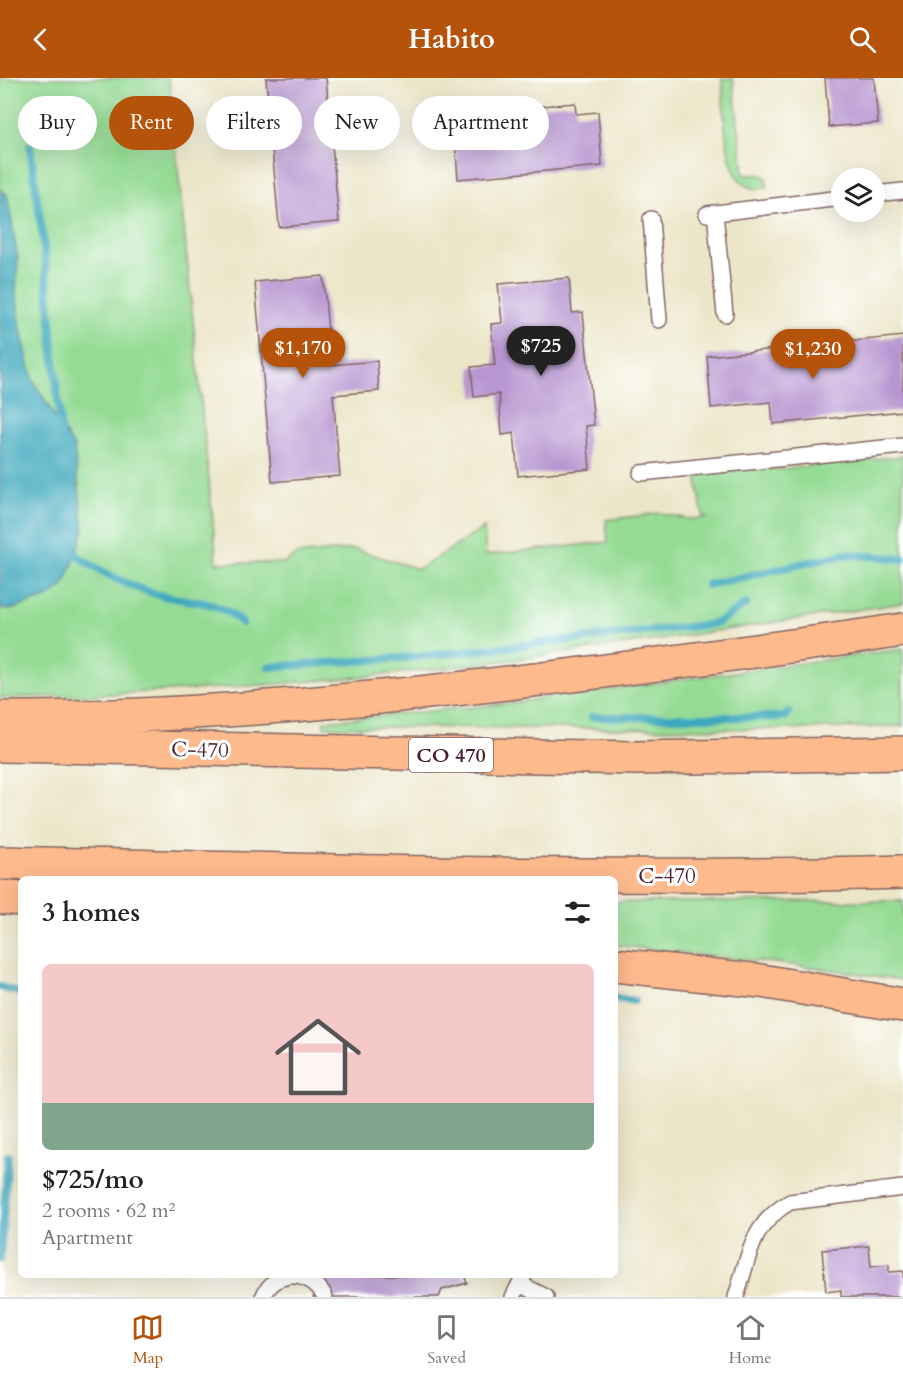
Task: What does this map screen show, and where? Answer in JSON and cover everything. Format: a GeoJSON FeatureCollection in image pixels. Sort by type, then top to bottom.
{"type":"FeatureCollection","features":[{"type":"Feature","properties":{"kind":"highway"},"geometry":{"type":"LineString","coordinates":[[0,718],[148,715],[416,694],[903,630]]}},
{"type":"Feature","properties":{"kind":"highway","name":"C-470"},"geometry":{"type":"LineString","coordinates":[[0,746],[550,757],[721,758],[903,753]]}},
{"type":"Feature","properties":{"kind":"highway","name":"C-470"},"geometry":{"type":"LineString","coordinates":[[0,863],[524,875],[716,876],[903,872]]}},
{"type":"Feature","properties":{"kind":"highway"},"geometry":{"type":"LineString","coordinates":[[0,897],[18,899]]}},
{"type":"Feature","properties":{"kind":"highway"},"geometry":{"type":"LineString","coordinates":[[618,965],[770,982],[903,1005]]}},
{"type":"Feature","properties":{"kind":"lane"},"geometry":{"type":"LineString","coordinates":[[885,192],[903,190]]}},
{"type":"Feature","properties":{"kind":"lane"},"geometry":{"type":"LineString","coordinates":[[725,314],[711,213],[831,199]]}},
{"type":"Feature","properties":{"kind":"lane"},"geometry":{"type":"LineString","coordinates":[[651,219],[659,320]]}},
{"type":"Feature","properties":{"kind":"lane"},"geometry":{"type":"LineString","coordinates":[[641,474],[903,446]]}},
{"type":"Feature","properties":{"kind":"lane"},"geometry":{"type":"LineString","coordinates":[[736,1297],[756,1235],[765,1220],[778,1209],[790,1202],[903,1188]]}},
{"type":"Feature","properties":{"kind":"lane"},"geometry":{"type":"LineString","coordinates":[[263,1297],[268,1288],[285,1278]]}},
{"type":"Feature","properties":{"kind":"lane"},"geometry":{"type":"LineString","coordinates":[[303,1278],[314,1282],[325,1297]]}},
{"type":"Feature","properties":{"kind":"lane"},"geometry":{"type":"LineString","coordinates":[[519,1285],[546,1297]]}},
{"type":"Feature","properties":{"kind":"green space"},"geometry":{"type":"Polygon","coordinates":[[[0,78],[169,78],[171,96],[109,96],[109,150],[176,150],[217,563],[284,563],[296,555],[354,549],[419,569],[484,528],[486,555],[608,542],[606,520],[660,513],[688,519],[708,518],[703,517],[695,468],[782,469],[903,456],[903,603],[700,634],[428,670],[180,690],[0,698],[0,78]]]}},
{"type":"Feature","properties":{"kind":"green space"},"geometry":{"type":"Polygon","coordinates":[[[722,78],[733,78],[744,175],[762,175],[766,178],[767,187],[752,188],[741,181],[733,167],[725,129],[722,78]]]}},
{"type":"Feature","properties":{"kind":"green space"},"geometry":{"type":"Polygon","coordinates":[[[903,649],[903,726],[804,729],[324,727],[324,721],[503,704],[903,649]]]}},
{"type":"Feature","properties":{"kind":"green space"},"geometry":{"type":"Polygon","coordinates":[[[903,901],[903,980],[618,945],[618,902],[903,901]]]}},
{"type":"Feature","properties":{"kind":"water"},"geometry":{"type":"Polygon","coordinates":[[[0,190],[7,194],[18,259],[16,291],[21,330],[33,381],[74,447],[84,530],[63,587],[47,598],[10,610],[0,608],[0,190]]]}},
{"type":"Feature","properties":{"kind":"building"},"geometry":{"type":"Polygon","coordinates":[[[266,78],[326,78],[328,96],[314,96],[314,150],[332,150],[339,222],[279,227],[272,150],[302,150],[302,96],[268,96],[266,78]]]}},
{"type":"Feature","properties":{"kind":"building"},"geometry":{"type":"Polygon","coordinates":[[[825,78],[874,78],[878,123],[829,127],[825,78]]]}},
{"type":"Feature","properties":{"kind":"building"},"geometry":{"type":"Polygon","coordinates":[[[575,103],[576,114],[598,112],[602,166],[458,179],[456,150],[549,150],[549,105],[575,103]]]}},
{"type":"Feature","properties":{"kind":"building"},"geometry":{"type":"Polygon","coordinates":[[[323,276],[331,365],[377,361],[379,391],[333,395],[340,476],[272,482],[255,282],[323,276]]]}},
{"type":"Feature","properties":{"kind":"building"},"geometry":{"type":"Polygon","coordinates":[[[569,278],[572,313],[583,312],[594,425],[586,426],[590,469],[518,476],[514,433],[502,435],[499,394],[474,397],[471,367],[495,365],[491,324],[502,323],[498,284],[569,278]]]}},
{"type":"Feature","properties":{"kind":"building"},"geometry":{"type":"Polygon","coordinates":[[[903,336],[903,411],[773,424],[771,402],[711,408],[707,356],[903,336]]]}},
{"type":"Feature","properties":{"kind":"building"},"geometry":{"type":"Polygon","coordinates":[[[869,1246],[871,1267],[889,1265],[889,1272],[903,1271],[903,1297],[841,1297],[841,1290],[826,1292],[822,1250],[869,1246]]]}},
{"type":"Feature","properties":{"kind":"building"},"geometry":{"type":"Polygon","coordinates":[[[324,1278],[465,1278],[467,1283],[442,1290],[439,1297],[313,1297],[324,1278]]]}},
{"type":"Feature","properties":{"kind":"waterway"},"geometry":{"type":"LineString","coordinates":[[31,150],[44,247],[61,434]]}},
{"type":"Feature","properties":{"kind":"waterway"},"geometry":{"type":"LineString","coordinates":[[70,550],[98,569],[130,585],[152,593],[221,608],[242,623]]}},
{"type":"Feature","properties":{"kind":"waterway"},"geometry":{"type":"LineString","coordinates":[[707,585],[846,554],[903,559]]}},
{"type":"Feature","properties":{"kind":"waterway"},"geometry":{"type":"LineString","coordinates":[[269,667],[414,657],[706,625],[719,622],[746,604]]}},
{"type":"Feature","properties":{"kind":"waterway"},"geometry":{"type":"LineString","coordinates":[[592,717],[781,717],[786,716],[789,712]]}},
{"type":"Feature","properties":{"kind":"waterway"},"geometry":{"type":"LineString","coordinates":[[0,987],[18,992]]}},
{"type":"Feature","properties":{"kind":"waterway"},"geometry":{"type":"LineString","coordinates":[[618,998],[634,1001]]}},
{"type":"Feature","properties":{"kind":"waterway"},"geometry":{"type":"LineString","coordinates":[[0,1259],[8,1156]]}}]}
